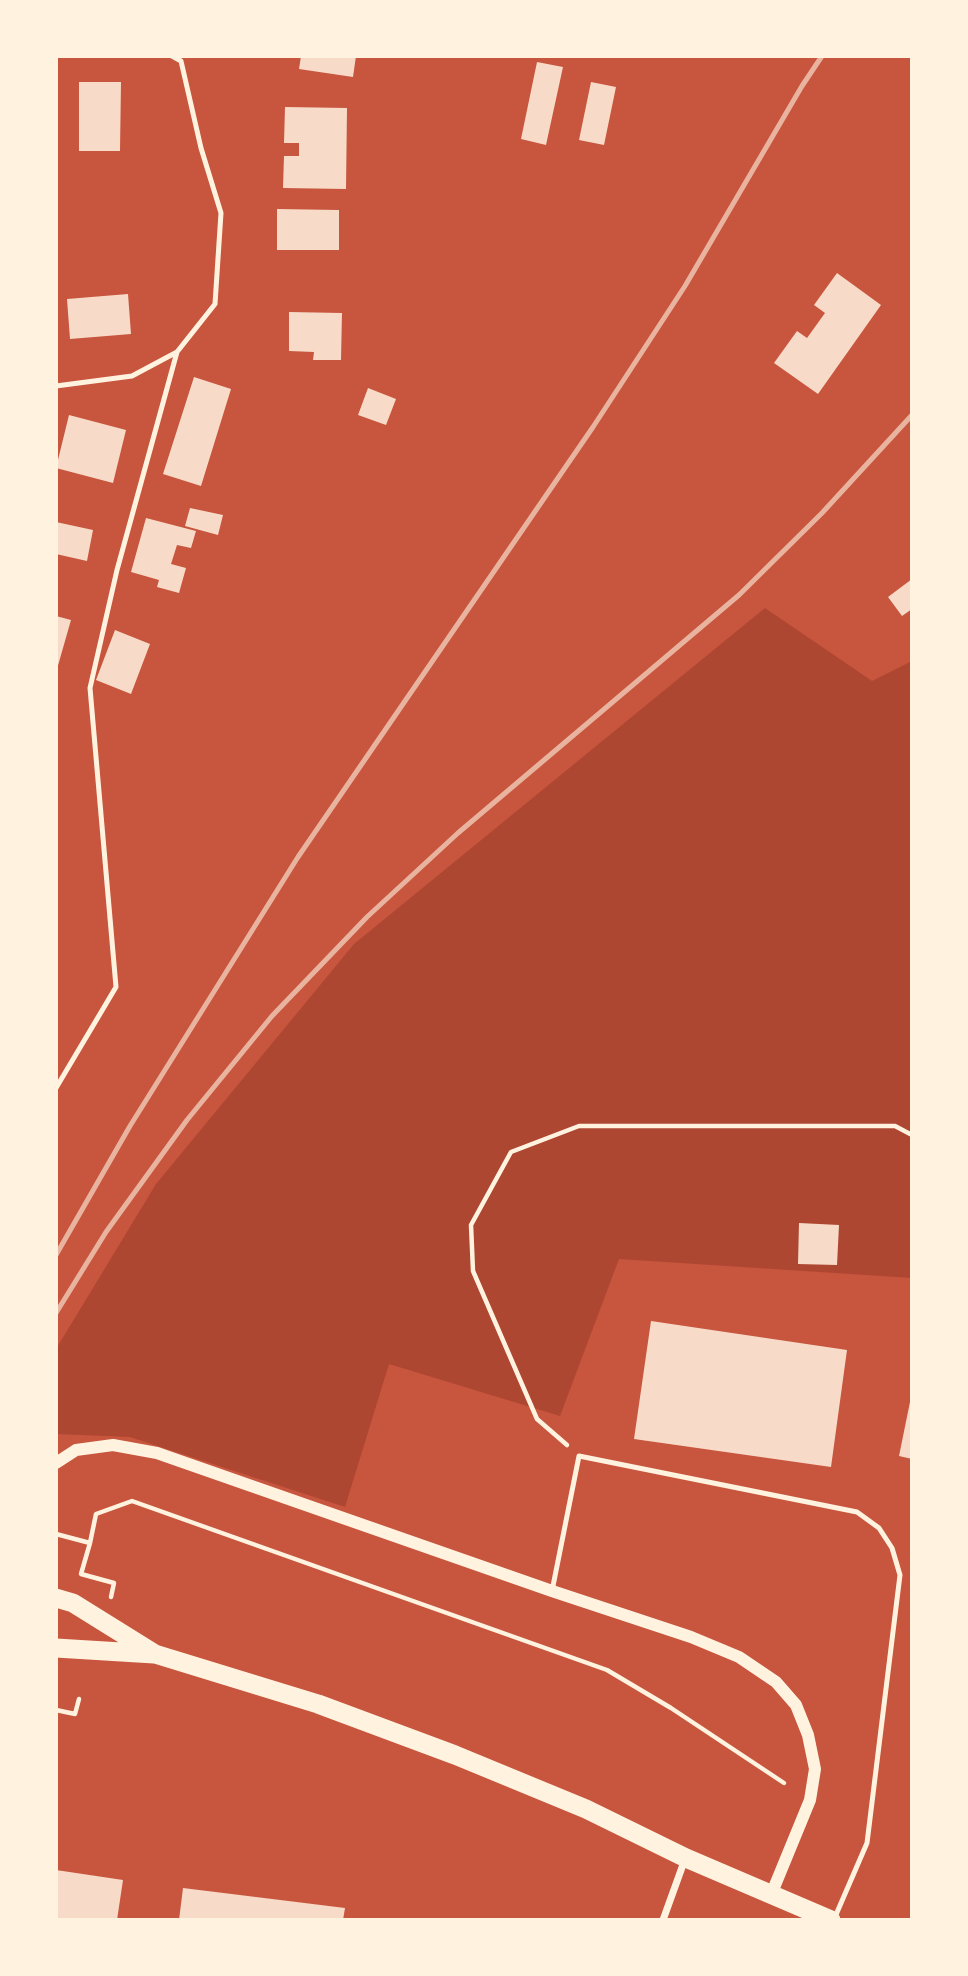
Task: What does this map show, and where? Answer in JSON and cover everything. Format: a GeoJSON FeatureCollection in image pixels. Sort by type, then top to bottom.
{"type":"FeatureCollection","features":[{"type":"Feature","properties":{"kind":"highway"},"geometry":{"type":"LineString","coordinates":[[56,1598],[73,1603],[155,1654]]}},
{"type":"Feature","properties":{"kind":"highway"},"geometry":{"type":"LineString","coordinates":[[56,1648],[155,1654],[318,1704],[586,1808],[686,1858],[832,1920]]}},
{"type":"Feature","properties":{"kind":"street"},"geometry":{"type":"LineString","coordinates":[[56,1463],[76,1450],[113,1445],[157,1453],[691,1637],[739,1657],[776,1682],[796,1705],[808,1735],[815,1769],[810,1800],[771,1895]]}},
{"type":"Feature","properties":{"kind":"street"},"geometry":{"type":"LineString","coordinates":[[663,1920],[686,1858]]}},
{"type":"Feature","properties":{"kind":"lane"},"geometry":{"type":"LineString","coordinates":[[56,1088],[116,987],[90,688],[117,570],[177,352],[215,304],[221,213],[201,148],[183,59],[172,56]]}},
{"type":"Feature","properties":{"kind":"lane"},"geometry":{"type":"LineString","coordinates":[[56,386],[132,376],[177,352]]}},
{"type":"Feature","properties":{"kind":"lane"},"geometry":{"type":"LineString","coordinates":[[552,1591],[579,1456],[857,1513],[879,1528],[892,1548],[900,1575],[867,1843],[832,1920]]}},
{"type":"Feature","properties":{"kind":"path"},"geometry":{"type":"LineString","coordinates":[[579,1456],[537,1419],[473,1271],[471,1225],[511,1152],[579,1126],[895,1126],[912,1135]]}},
{"type":"Feature","properties":{"kind":"path"},"geometry":{"type":"LineString","coordinates":[[110,1597],[114,1583],[82,1574],[96,1514],[132,1501],[607,1670],[671,1708],[784,1783]]}},
{"type":"Feature","properties":{"kind":"path"},"geometry":{"type":"LineString","coordinates":[[56,1534],[90,1543]]}},
{"type":"Feature","properties":{"kind":"path"},"geometry":{"type":"LineString","coordinates":[[56,1710],[75,1714],[79,1699]]}},
{"type":"Feature","properties":{"kind":"shaded area"},"geometry":{"type":"Polygon","coordinates":[[[765,608],[872,681],[912,661],[912,1278],[619,1259],[560,1416],[389,1364],[345,1507],[130,1437],[56,1434],[56,1349],[156,1184],[354,944],[765,608]]]}},
{"type":"Feature","properties":{"kind":"building"},"geometry":{"type":"Polygon","coordinates":[[[301,56],[356,56],[353,77],[299,69],[301,56]]]}},
{"type":"Feature","properties":{"kind":"building"},"geometry":{"type":"Polygon","coordinates":[[[537,62],[563,67],[546,145],[521,139],[537,62]]]}},
{"type":"Feature","properties":{"kind":"building"},"geometry":{"type":"Polygon","coordinates":[[[79,82],[121,82],[120,151],[79,151],[79,82]]]}},
{"type":"Feature","properties":{"kind":"building"},"geometry":{"type":"Polygon","coordinates":[[[591,82],[616,87],[604,145],[579,140],[591,82]]]}},
{"type":"Feature","properties":{"kind":"building"},"geometry":{"type":"Polygon","coordinates":[[[285,107],[347,108],[346,189],[283,188],[284,156],[299,156],[299,143],[284,143],[285,107]]]}},
{"type":"Feature","properties":{"kind":"building"},"geometry":{"type":"Polygon","coordinates":[[[277,209],[339,210],[339,250],[277,250],[277,209]]]}},
{"type":"Feature","properties":{"kind":"building"},"geometry":{"type":"Polygon","coordinates":[[[837,273],[881,305],[818,394],[774,363],[797,331],[807,338],[825,313],[814,305],[837,273]]]}},
{"type":"Feature","properties":{"kind":"building"},"geometry":{"type":"Polygon","coordinates":[[[128,294],[131,334],[70,339],[67,299],[128,294]]]}},
{"type":"Feature","properties":{"kind":"building"},"geometry":{"type":"Polygon","coordinates":[[[289,312],[342,313],[341,360],[313,360],[314,352],[289,351],[289,312]]]}},
{"type":"Feature","properties":{"kind":"building"},"geometry":{"type":"Polygon","coordinates":[[[194,377],[231,389],[201,486],[163,474],[194,377]]]}},
{"type":"Feature","properties":{"kind":"building"},"geometry":{"type":"Polygon","coordinates":[[[368,388],[396,399],[386,425],[358,415],[368,388]]]}},
{"type":"Feature","properties":{"kind":"building"},"geometry":{"type":"Polygon","coordinates":[[[69,415],[126,430],[113,483],[56,468],[69,415]]]}},
{"type":"Feature","properties":{"kind":"building"},"geometry":{"type":"Polygon","coordinates":[[[190,508],[223,515],[218,535],[185,526],[190,508]]]}},
{"type":"Feature","properties":{"kind":"building"},"geometry":{"type":"Polygon","coordinates":[[[146,518],[196,531],[191,548],[177,545],[171,564],[186,568],[179,593],[157,587],[159,580],[131,572],[146,518]]]}},
{"type":"Feature","properties":{"kind":"building"},"geometry":{"type":"Polygon","coordinates":[[[56,522],[93,530],[87,561],[56,554],[56,522]]]}},
{"type":"Feature","properties":{"kind":"building"},"geometry":{"type":"Polygon","coordinates":[[[912,579],[912,609],[902,616],[888,597],[912,579]]]}},
{"type":"Feature","properties":{"kind":"building"},"geometry":{"type":"Polygon","coordinates":[[[56,616],[71,620],[57,669],[56,669],[56,616]]]}},
{"type":"Feature","properties":{"kind":"building"},"geometry":{"type":"Polygon","coordinates":[[[115,630],[150,644],[131,694],[96,680],[115,630]]]}},
{"type":"Feature","properties":{"kind":"building"},"geometry":{"type":"Polygon","coordinates":[[[799,1223],[839,1225],[837,1265],[798,1264],[799,1223]]]}},
{"type":"Feature","properties":{"kind":"building"},"geometry":{"type":"Polygon","coordinates":[[[651,1321],[847,1350],[831,1467],[634,1439],[651,1321]]]}},
{"type":"Feature","properties":{"kind":"building"},"geometry":{"type":"Polygon","coordinates":[[[912,1397],[912,1459],[899,1456],[912,1397]]]}},
{"type":"Feature","properties":{"kind":"building"},"geometry":{"type":"Polygon","coordinates":[[[56,1870],[123,1880],[117,1920],[56,1920],[56,1870]]]}},
{"type":"Feature","properties":{"kind":"building"},"geometry":{"type":"Polygon","coordinates":[[[183,1888],[345,1908],[343,1920],[179,1920],[183,1888]]]}},
{"type":"Feature","properties":{"kind":"railway"},"geometry":{"type":"LineString","coordinates":[[56,1255],[130,1126],[298,857],[593,427],[685,286],[822,56]]}},
{"type":"Feature","properties":{"kind":"railway"},"geometry":{"type":"LineString","coordinates":[[56,1313],[106,1232],[187,1120],[272,1016],[367,917],[458,833],[739,595],[822,513],[912,415]]}}]}
